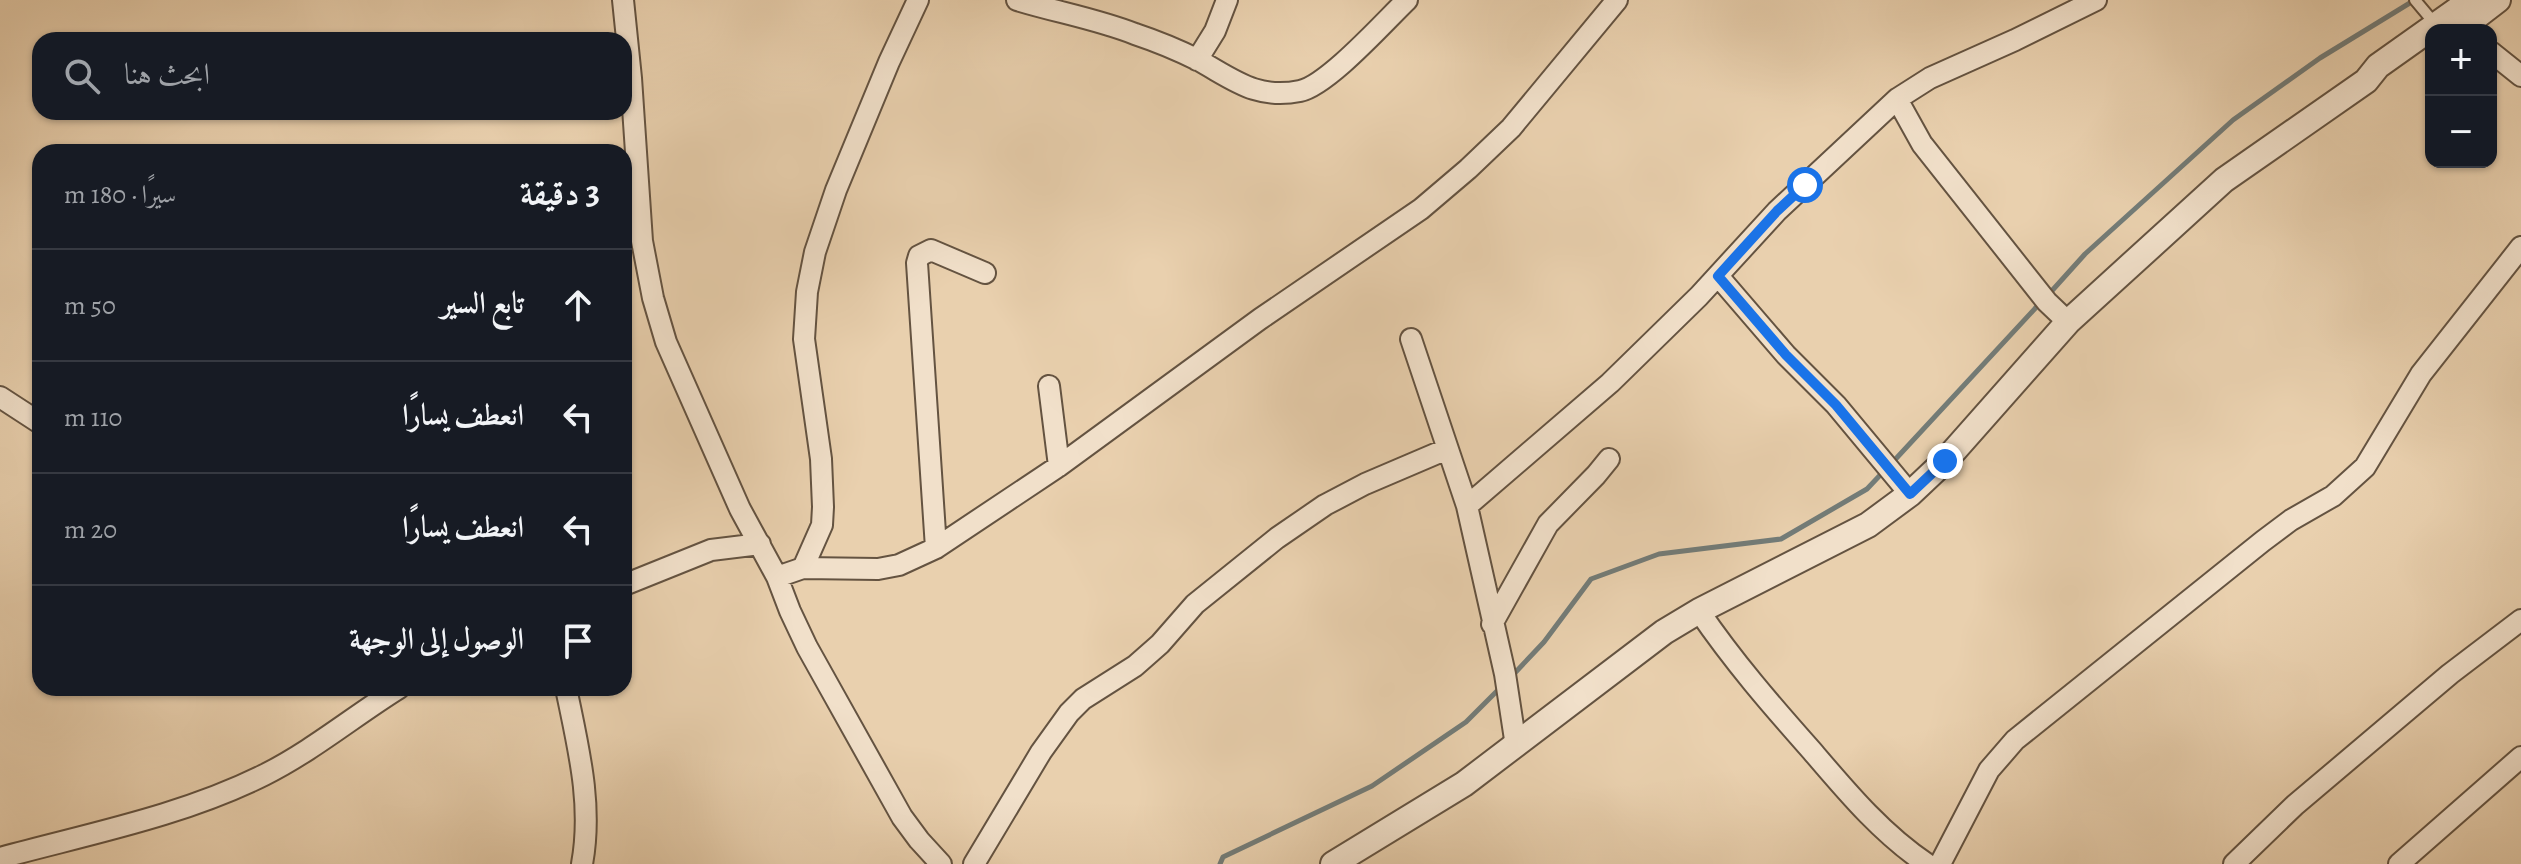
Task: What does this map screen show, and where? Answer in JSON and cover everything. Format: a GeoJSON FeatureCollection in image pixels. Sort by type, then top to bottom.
{"type":"FeatureCollection","features":[{"type":"Feature","properties":{"kind":"street"},"geometry":{"type":"LineString","coordinates":[[623,0],[626,32]]}},
{"type":"Feature","properties":{"kind":"street"},"geometry":{"type":"LineString","coordinates":[[803,568],[822,525],[823,507],[821,459],[804,339],[807,292],[815,252],[836,190],[918,0]]}},
{"type":"Feature","properties":{"kind":"street"},"geometry":{"type":"LineString","coordinates":[[1017,0],[1133,33],[1197,60],[1234,83],[1257,91],[1301,91],[1320,83],[1407,0]]}},
{"type":"Feature","properties":{"kind":"street"},"geometry":{"type":"LineString","coordinates":[[1197,60],[1215,31],[1227,0]]}},
{"type":"Feature","properties":{"kind":"street"},"geometry":{"type":"LineString","coordinates":[[777,577],[803,568],[878,569],[899,565],[936,548],[1059,466],[1260,319],[1421,209],[1511,128],[1617,0]]}},
{"type":"Feature","properties":{"kind":"street"},"geometry":{"type":"LineString","coordinates":[[1467,506],[1610,383],[1718,276],[1777,211],[1897,99],[1930,78],[2096,0]]}},
{"type":"Feature","properties":{"kind":"street"},"geometry":{"type":"LineString","coordinates":[[2455,24],[2471,0]]}},
{"type":"Feature","properties":{"kind":"street"},"geometry":{"type":"LineString","coordinates":[[2462,24],[2498,0]]}},
{"type":"Feature","properties":{"kind":"street"},"geometry":{"type":"LineString","coordinates":[[1333,864],[1464,784],[1664,632],[1857,531],[1910,494],[1945,461],[2068,322],[2224,180],[2366,81],[2385,76],[2425,49]]}},
{"type":"Feature","properties":{"kind":"street"},"geometry":{"type":"LineString","coordinates":[[2497,57],[2521,76]]}},
{"type":"Feature","properties":{"kind":"street"},"geometry":{"type":"LineString","coordinates":[[632,93],[641,227],[653,298],[666,342],[740,509],[777,577],[807,647],[886,788],[919,840],[941,864]]}},
{"type":"Feature","properties":{"kind":"street"},"geometry":{"type":"LineString","coordinates":[[1897,99],[1922,144],[2047,302],[2068,322]]}},
{"type":"Feature","properties":{"kind":"street"},"geometry":{"type":"LineString","coordinates":[[1940,864],[1983,779],[2015,740],[2263,541],[2291,520],[2333,496],[2365,467],[2421,374],[2521,247]]}},
{"type":"Feature","properties":{"kind":"street"},"geometry":{"type":"LineString","coordinates":[[936,548],[917,263],[919,256],[931,250],[985,273]]}},
{"type":"Feature","properties":{"kind":"street"},"geometry":{"type":"LineString","coordinates":[[1718,276],[1786,355],[1836,405],[1910,494]]}},
{"type":"Feature","properties":{"kind":"street"},"geometry":{"type":"LineString","coordinates":[[1411,339],[1467,506],[1505,674],[1516,746]]}},
{"type":"Feature","properties":{"kind":"street"},"geometry":{"type":"LineString","coordinates":[[1049,386],[1059,466]]}},
{"type":"Feature","properties":{"kind":"street"},"geometry":{"type":"LineString","coordinates":[[0,397],[32,418]]}},
{"type":"Feature","properties":{"kind":"street"},"geometry":{"type":"LineString","coordinates":[[974,864],[1041,752],[1083,699],[1135,666],[1160,644],[1195,604],[1277,538],[1325,505],[1447,449]]}},
{"type":"Feature","properties":{"kind":"street"},"geometry":{"type":"LineString","coordinates":[[1492,624],[1548,524],[1609,459]]}},
{"type":"Feature","properties":{"kind":"street"},"geometry":{"type":"LineString","coordinates":[[632,582],[711,550],[760,544]]}},
{"type":"Feature","properties":{"kind":"street"},"geometry":{"type":"LineString","coordinates":[[1699,611],[1729,656],[1840,784],[1891,837],[1927,864]]}},
{"type":"Feature","properties":{"kind":"street"},"geometry":{"type":"LineString","coordinates":[[2234,864],[2295,805],[2450,674],[2521,620]]}},
{"type":"Feature","properties":{"kind":"street"},"geometry":{"type":"LineString","coordinates":[[0,858],[139,822],[264,775],[304,752],[380,696]]}},
{"type":"Feature","properties":{"kind":"street"},"geometry":{"type":"LineString","coordinates":[[568,696],[585,785],[582,864]]}},
{"type":"Feature","properties":{"kind":"street"},"geometry":{"type":"LineString","coordinates":[[2399,864],[2521,757]]}},
{"type":"Feature","properties":{"kind":"lane"},"geometry":{"type":"LineString","coordinates":[[2415,0],[2441,24]]}},
{"type":"Feature","properties":{"kind":"waterway"},"geometry":{"type":"LineString","coordinates":[[2049,294],[2085,254],[2233,120],[2320,58],[2413,1]]}},
{"type":"Feature","properties":{"kind":"waterway"},"geometry":{"type":"LineString","coordinates":[[1891,464],[2042,301]]}},
{"type":"Feature","properties":{"kind":"waterway"},"geometry":{"type":"LineString","coordinates":[[1511,677],[1544,642],[1591,579],[1659,554],[1781,539],[1867,489],[1884,471]]}},
{"type":"Feature","properties":{"kind":"waterway"},"geometry":{"type":"LineString","coordinates":[[1220,864],[1223,857],[1372,786],[1466,722],[1501,687]]}},
{"type":"Feature","properties":{"kind":"route"},"geometry":{"type":"LineString","coordinates":[[1805,185],[1718,276],[1786,355],[1836,405],[1910,494],[1945,461]]}}]}
